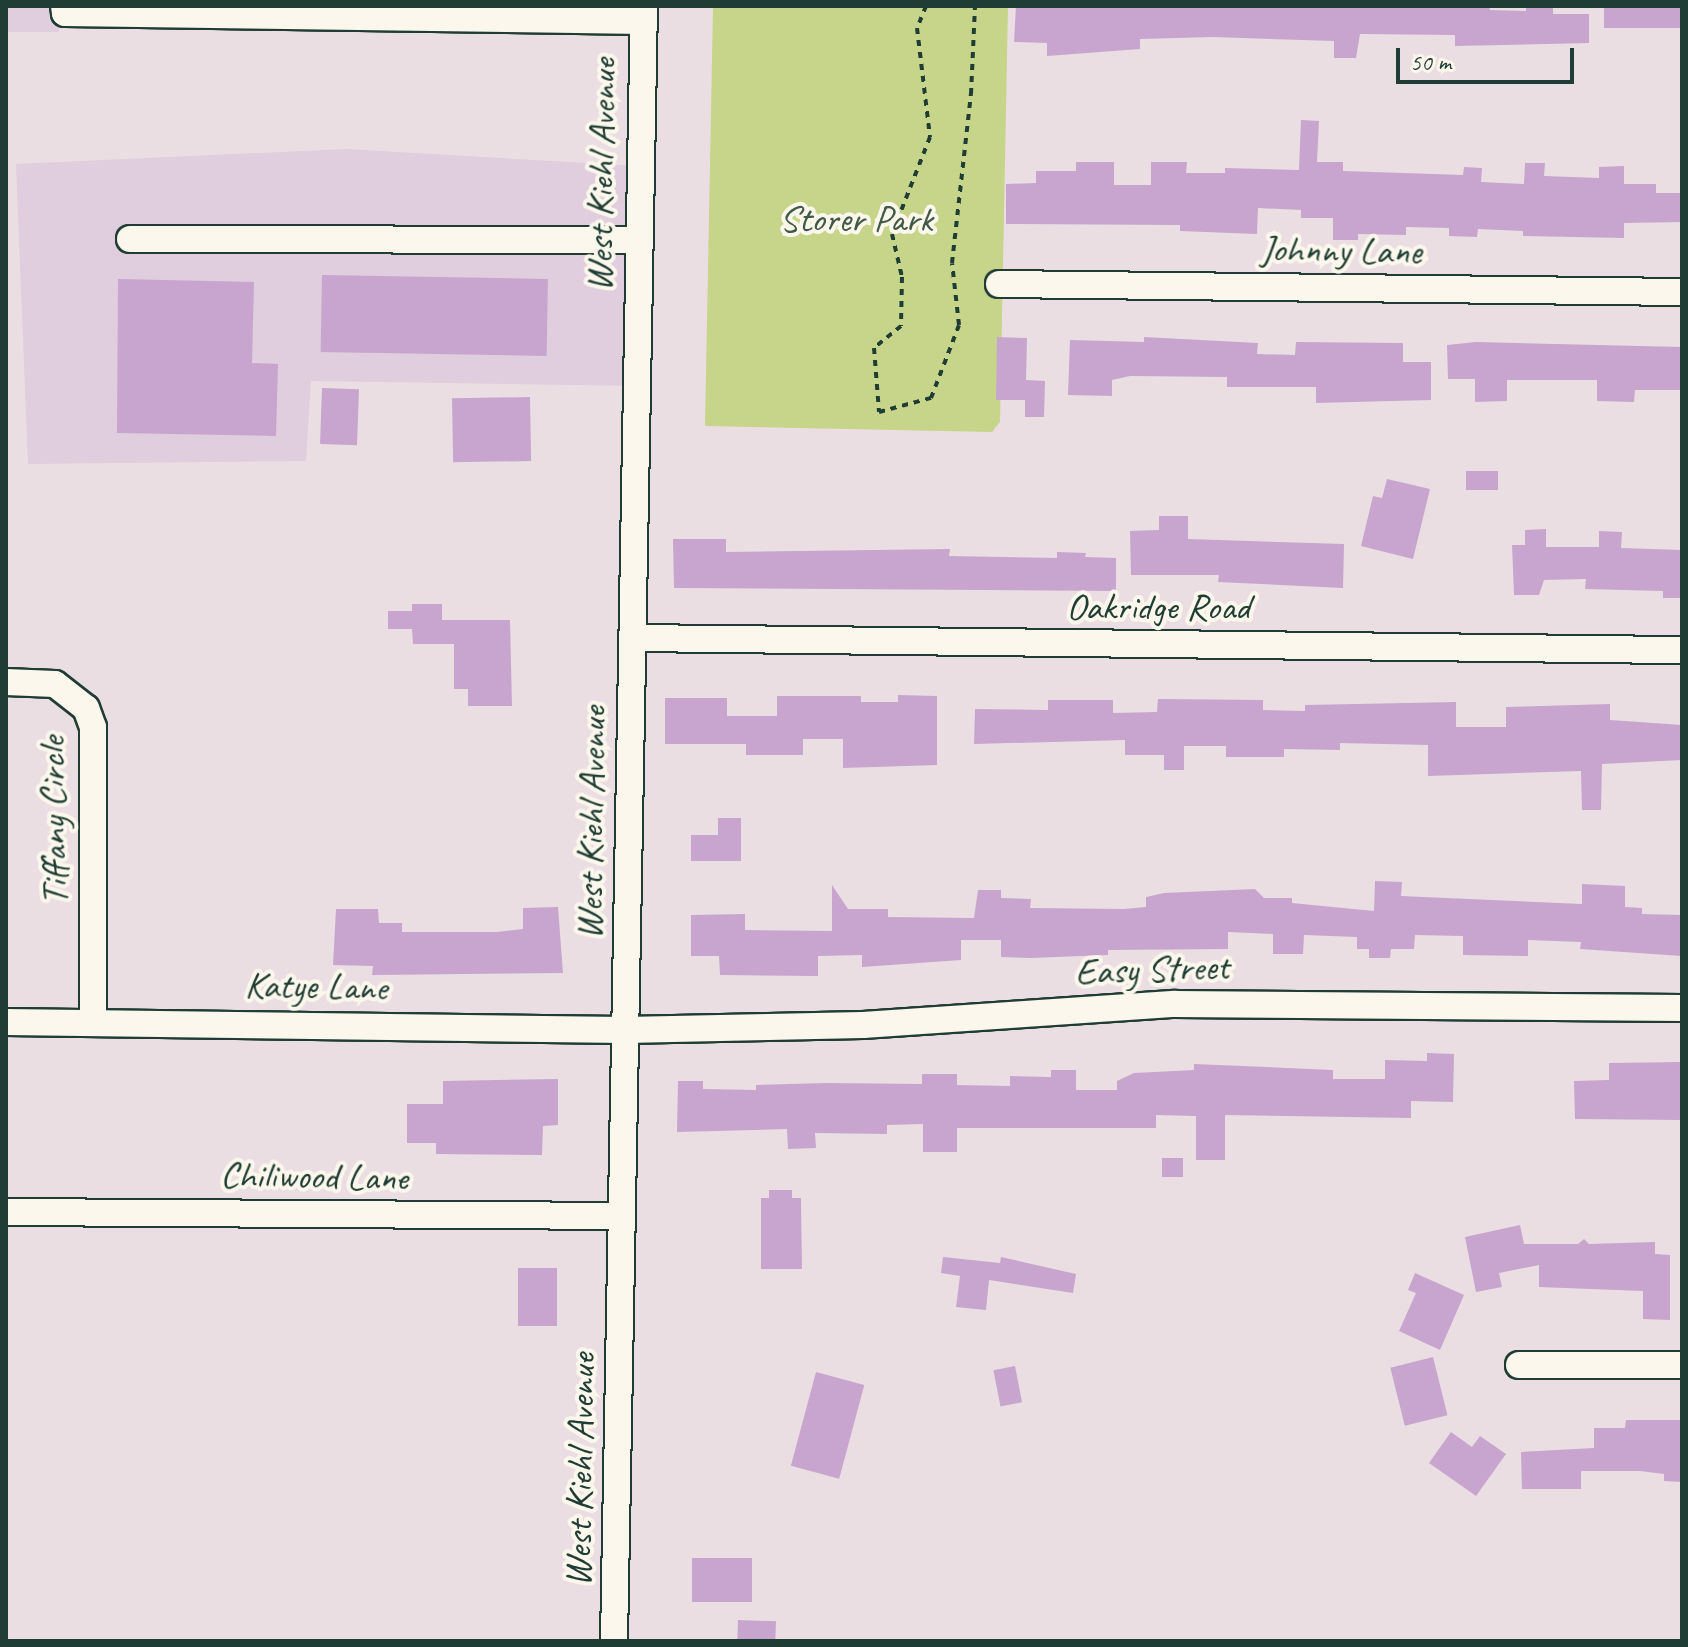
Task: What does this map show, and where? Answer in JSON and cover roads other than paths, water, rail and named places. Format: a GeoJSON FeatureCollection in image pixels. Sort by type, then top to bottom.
{"type":"FeatureCollection","features":[{"type":"Feature","properties":{"kind":"street"},"geometry":{"type":"LineString","coordinates":[[64,6],[65,13],[644,14]]}},
{"type":"Feature","properties":{"kind":"street","name":"West Kiehl Avenue"},"geometry":{"type":"LineString","coordinates":[[614,1641],[634,638],[637,240],[644,14]]}},
{"type":"Feature","properties":{"kind":"street"},"geometry":{"type":"LineString","coordinates":[[130,239],[637,240]]}},
{"type":"Feature","properties":{"kind":"street","name":"Johnny Lane"},"geometry":{"type":"LineString","coordinates":[[999,284],[1682,292]]}},
{"type":"Feature","properties":{"kind":"street","name":"Oakridge Road"},"geometry":{"type":"LineString","coordinates":[[634,638],[1682,650]]}},
{"type":"Feature","properties":{"kind":"street","name":"Tiffany Circle"},"geometry":{"type":"LineString","coordinates":[[6,682],[55,684],[73,693],[93,727],[93,1022]]}},
{"type":"Feature","properties":{"kind":"street","name":"Easy Street"},"geometry":{"type":"LineString","coordinates":[[625,1030],[863,1025],[1175,1004],[1682,1008]]}},
{"type":"Feature","properties":{"kind":"street","name":"Katye Lane"},"geometry":{"type":"LineString","coordinates":[[6,1022],[625,1030]]}},
{"type":"Feature","properties":{"kind":"street","name":"Chiliwood Lane"},"geometry":{"type":"LineString","coordinates":[[6,1212],[621,1216]]}},
{"type":"Feature","properties":{"kind":"street"},"geometry":{"type":"LineString","coordinates":[[1519,1365],[1682,1365]]}},
{"type":"Feature","properties":{"kind":"park label","name":"Storer Park"},"geometry":{"type":"Point","coordinates":[856,219]}}]}
